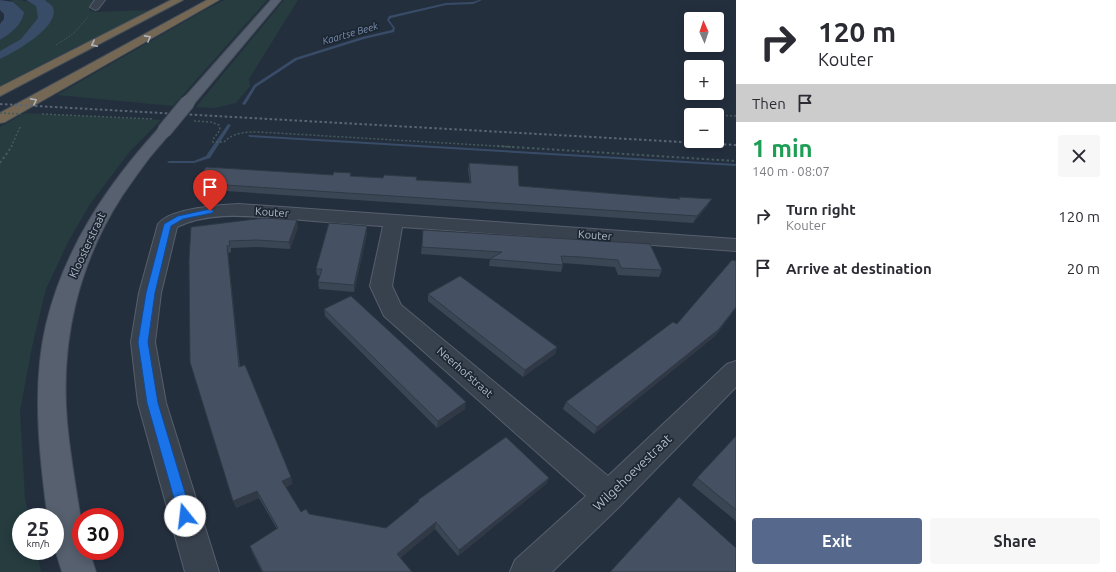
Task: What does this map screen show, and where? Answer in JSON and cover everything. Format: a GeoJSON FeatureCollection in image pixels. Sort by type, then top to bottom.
{"type":"FeatureCollection","features":[{"type":"Feature","properties":{"kind":"highway"},"geometry":{"type":"LineString","coordinates":[[0,92],[178,0]]}},
{"type":"Feature","properties":{"kind":"highway"},"geometry":{"type":"LineString","coordinates":[[0,120],[214,0]]}},
{"type":"Feature","properties":{"kind":"main road","name":"Kloosterstraat"},"geometry":{"type":"LineString","coordinates":[[79,572],[67,532],[58,478],[52,420],[53,370],[58,327],[69,286],[78,261],[105,208],[162,125],[188,102],[276,0]]}},
{"type":"Feature","properties":{"kind":"street","name":"Kouter"},"geometry":{"type":"LineString","coordinates":[[202,572],[152,403],[143,342],[150,293],[168,224],[180,218],[210,211],[239,210],[736,245]]}},
{"type":"Feature","properties":{"kind":"street","name":"Neerhofstraat"},"geometry":{"type":"LineString","coordinates":[[394,221],[381,286],[392,310],[609,496]]}},
{"type":"Feature","properties":{"kind":"street","name":"Wilgehoevestraat"},"geometry":{"type":"LineString","coordinates":[[527,572],[609,496],[736,371]]}},
{"type":"Feature","properties":{"kind":"path"},"geometry":{"type":"LineString","coordinates":[[52,47],[79,29],[98,4]]}},
{"type":"Feature","properties":{"kind":"path"},"geometry":{"type":"LineString","coordinates":[[0,114],[26,114]]}},
{"type":"Feature","properties":{"kind":"path"},"geometry":{"type":"LineString","coordinates":[[39,114],[162,125]]}},
{"type":"Feature","properties":{"kind":"path"},"geometry":{"type":"LineString","coordinates":[[724,116],[736,116]]}},
{"type":"Feature","properties":{"kind":"path"},"geometry":{"type":"LineString","coordinates":[[191,121],[211,122],[219,125],[220,130],[212,142],[224,142],[229,136],[237,133],[259,132],[736,161]]}},
{"type":"Feature","properties":{"kind":"path"},"geometry":{"type":"LineString","coordinates":[[0,163],[10,150],[21,124]]}},
{"type":"Feature","properties":{"kind":"green space"},"geometry":{"type":"Polygon","coordinates":[[[10,0],[23,1],[36,6],[38,18],[21,39],[0,51],[0,40],[14,30],[24,16],[10,0]]]}},
{"type":"Feature","properties":{"kind":"green space"},"geometry":{"type":"Polygon","coordinates":[[[45,0],[97,0],[89,10],[94,12],[151,10],[0,86],[0,59],[33,38],[52,21],[47,1],[45,0]]]}},
{"type":"Feature","properties":{"kind":"green space"},"geometry":{"type":"Polygon","coordinates":[[[225,0],[267,0],[173,106],[57,95],[203,11],[225,0]]]}},
{"type":"Feature","properties":{"kind":"green space"},"geometry":{"type":"Polygon","coordinates":[[[284,0],[298,0],[249,79],[250,86],[236,103],[214,108],[196,107],[284,0]]]}},
{"type":"Feature","properties":{"kind":"green space"},"geometry":{"type":"Polygon","coordinates":[[[25,113],[161,120],[131,150],[90,204],[69,240],[46,289],[32,347],[20,411],[25,498],[27,508],[12,508],[12,560],[39,560],[41,572],[0,572],[0,127],[25,113]]]}},
{"type":"Feature","properties":{"kind":"water"},"geometry":{"type":"Polygon","coordinates":[[[0,0],[13,2],[24,12],[19,25],[0,40],[0,24],[4,19],[4,14],[0,10],[0,0]]]}},
{"type":"Feature","properties":{"kind":"water"},"geometry":{"type":"Polygon","coordinates":[[[26,0],[45,0],[50,4],[54,13],[51,21],[44,30],[25,45],[0,59],[0,51],[21,39],[38,18],[36,6],[26,0]]]}},
{"type":"Feature","properties":{"kind":"building"},"geometry":{"type":"Polygon","coordinates":[[[469,163],[518,166],[519,186],[680,199],[679,197],[712,199],[697,216],[195,183],[206,167],[333,175],[334,172],[351,173],[350,176],[383,178],[384,175],[417,177],[416,180],[471,183],[469,163]]]}},
{"type":"Feature","properties":{"kind":"building"},"geometry":{"type":"Polygon","coordinates":[[[264,218],[297,220],[289,242],[257,240],[229,241],[230,245],[227,246],[239,367],[245,365],[291,477],[282,481],[301,512],[306,509],[309,514],[386,528],[419,501],[418,500],[506,437],[549,478],[459,550],[436,522],[397,554],[412,572],[263,572],[250,546],[278,528],[257,491],[233,501],[190,362],[189,260],[191,227],[264,218]]]}},
{"type":"Feature","properties":{"kind":"building"},"geometry":{"type":"Polygon","coordinates":[[[329,223],[367,226],[354,285],[318,282],[322,269],[316,269],[329,223]]]}},
{"type":"Feature","properties":{"kind":"building"},"geometry":{"type":"Polygon","coordinates":[[[423,230],[650,244],[662,270],[621,268],[618,260],[581,257],[561,256],[563,265],[490,259],[502,252],[422,247],[423,230]]]}},
{"type":"Feature","properties":{"kind":"building"},"geometry":{"type":"Polygon","coordinates":[[[732,260],[736,261],[736,307],[719,329],[597,427],[566,402],[673,322],[677,324],[732,260]]]}},
{"type":"Feature","properties":{"kind":"building"},"geometry":{"type":"Polygon","coordinates":[[[460,276],[557,347],[525,370],[428,294],[460,276]]]}},
{"type":"Feature","properties":{"kind":"building"},"geometry":{"type":"Polygon","coordinates":[[[351,296],[466,402],[438,421],[324,309],[351,296]]]}},
{"type":"Feature","properties":{"kind":"building"},"geometry":{"type":"Polygon","coordinates":[[[736,436],[736,510],[697,478],[736,436]]]}},
{"type":"Feature","properties":{"kind":"building"},"geometry":{"type":"Polygon","coordinates":[[[679,497],[736,548],[736,572],[610,572],[679,497]]]}},
{"type":"Feature","properties":{"kind":"waterway","name":"Kaartse Beek"},"geometry":{"type":"LineString","coordinates":[[244,104],[255,86],[296,59],[363,38],[393,31],[394,28],[388,20],[390,17],[446,4],[473,3],[481,0]]}},
{"type":"Feature","properties":{"kind":"waterway","name":"Kaartse Beek"},"geometry":{"type":"LineString","coordinates":[[169,162],[194,162],[208,157],[229,125]]}},
{"type":"Feature","properties":{"kind":"waterway"},"geometry":{"type":"LineString","coordinates":[[250,136],[736,165]]}},
{"type":"Feature","properties":{"kind":"railway"},"geometry":{"type":"LineString","coordinates":[[0,104],[736,145]]}},
{"type":"Feature","properties":{"kind":"route"},"geometry":{"type":"LineString","coordinates":[[185,516],[152,403],[143,342],[150,293],[168,224],[180,218],[210,211]]}}]}
